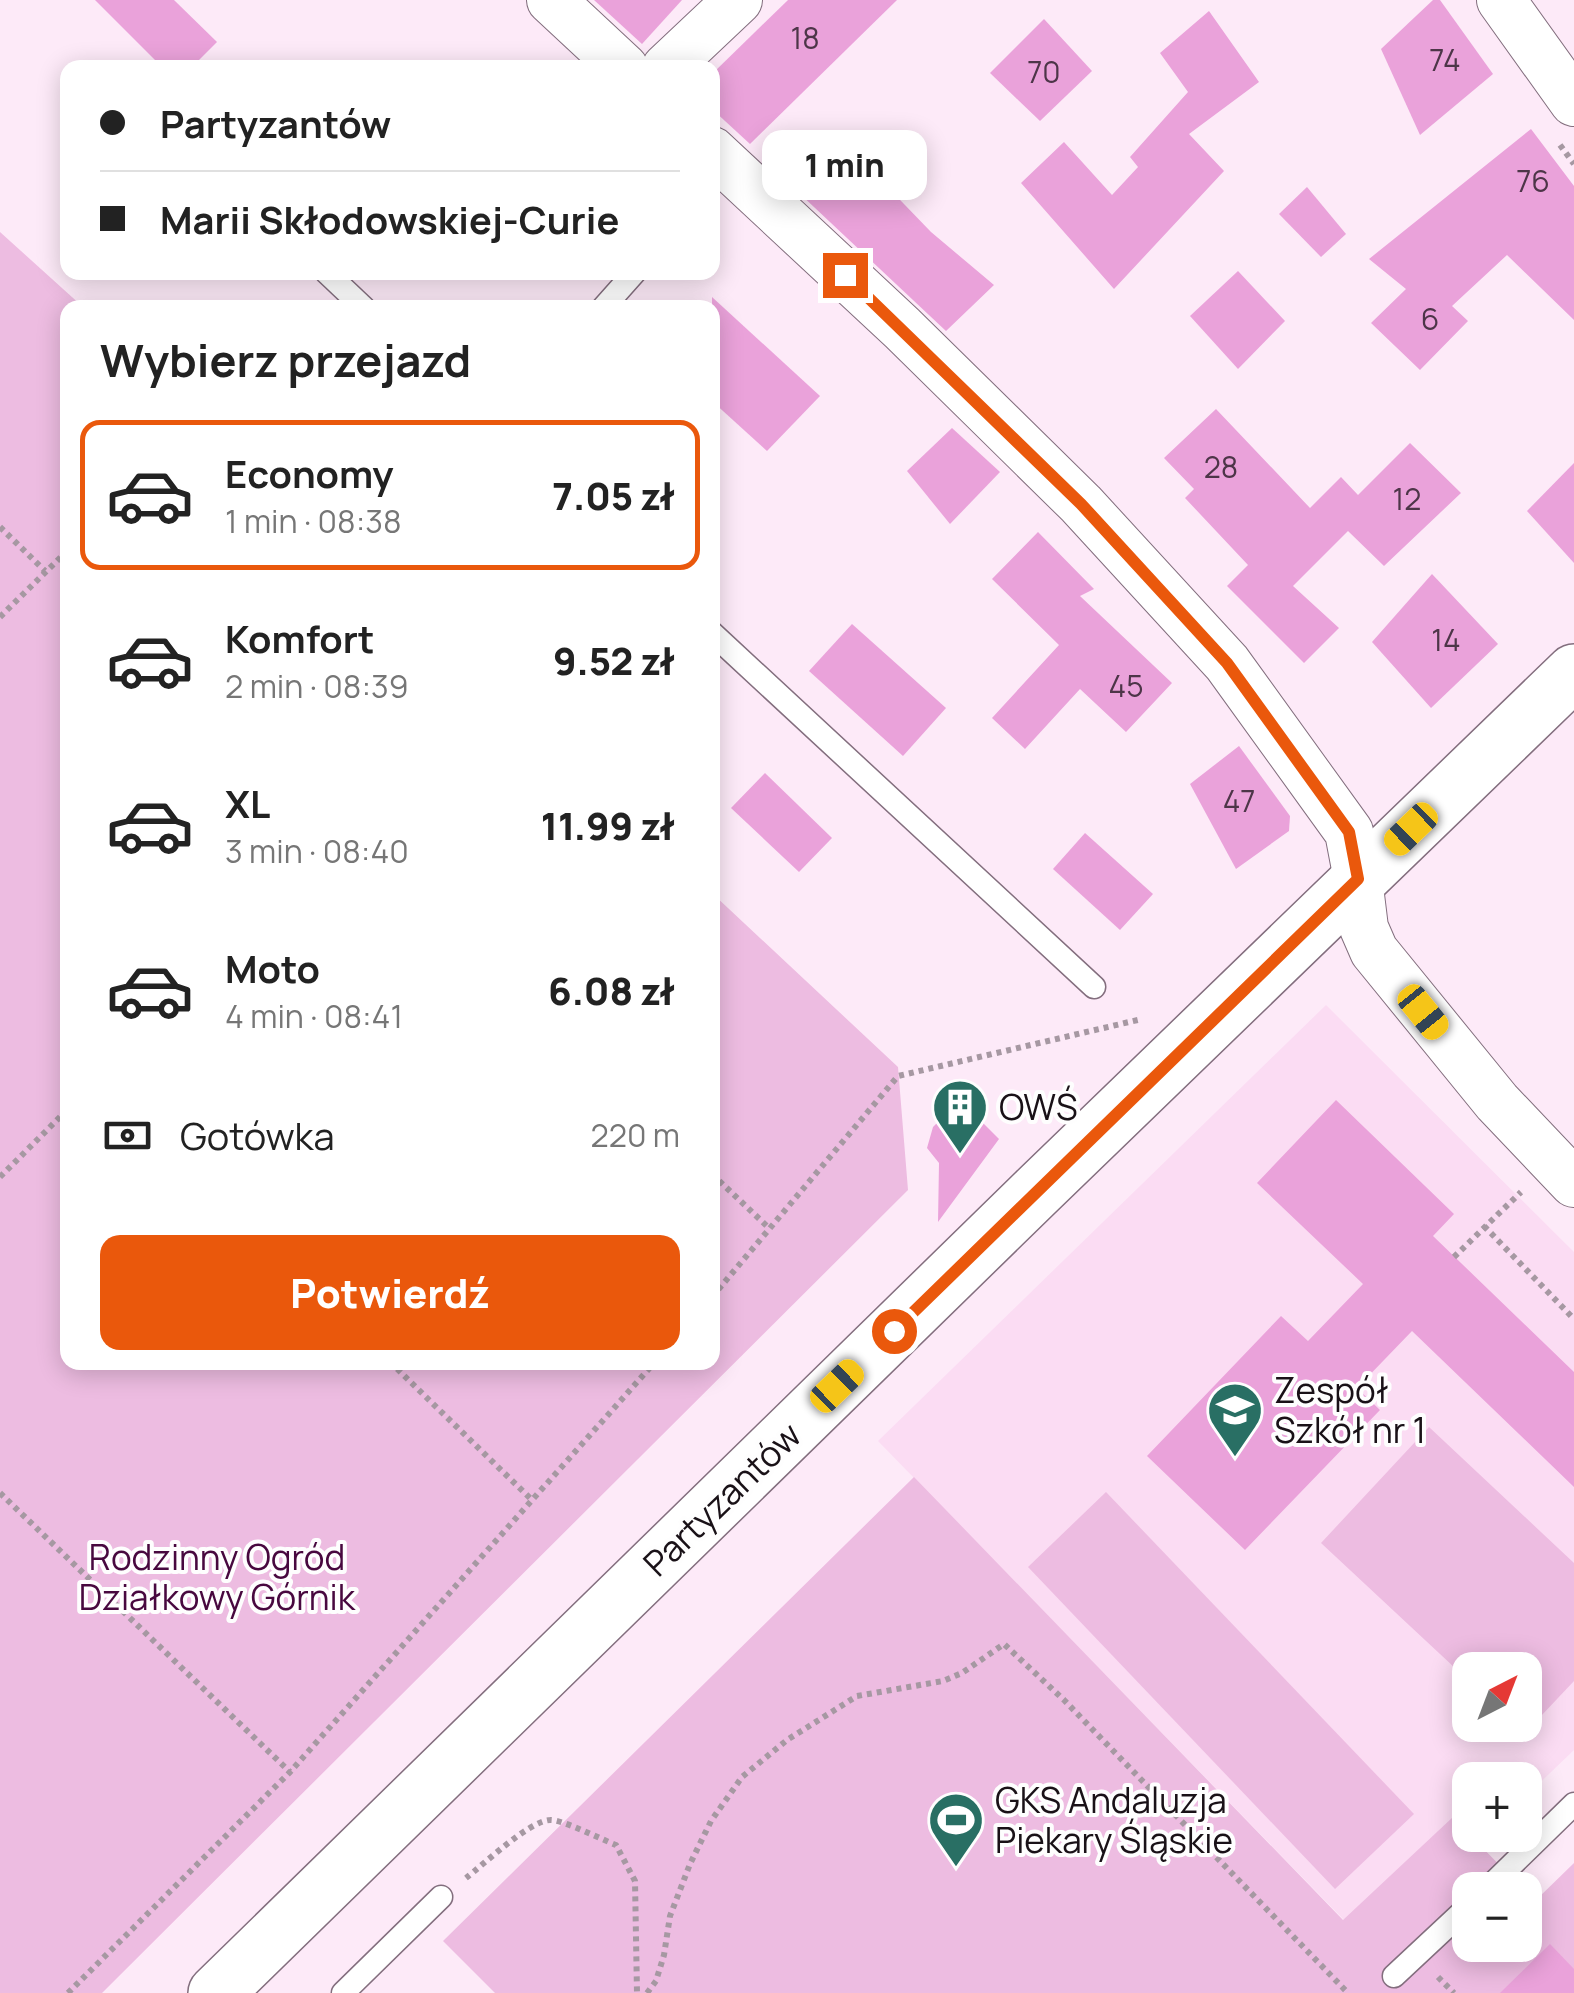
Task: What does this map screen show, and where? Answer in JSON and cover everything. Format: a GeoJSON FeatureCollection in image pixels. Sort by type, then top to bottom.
{"type":"FeatureCollection","features":[{"type":"Feature","properties":{"kind":"street"},"geometry":{"type":"LineString","coordinates":[[552,0],[616,60]]}},
{"type":"Feature","properties":{"kind":"street"},"geometry":{"type":"LineString","coordinates":[[674,60],[738,0]]}},
{"type":"Feature","properties":{"kind":"street"},"geometry":{"type":"LineString","coordinates":[[1501,0],[1574,102]]}},
{"type":"Feature","properties":{"kind":"street"},"geometry":{"type":"LineString","coordinates":[[720,171],[902,328],[1081,504],[1227,663],[1349,832],[1364,928],[1374,951],[1497,1102],[1574,1183]]}},
{"type":"Feature","properties":{"kind":"street","name":"Partyzantów"},"geometry":{"type":"LineString","coordinates":[[216,1993],[1574,672]]}},
{"type":"Feature","properties":{"kind":"lane"},"geometry":{"type":"LineString","coordinates":[[334,280],[356,300]]}},
{"type":"Feature","properties":{"kind":"lane"},"geometry":{"type":"LineString","coordinates":[[610,300],[628,280]]}},
{"type":"Feature","properties":{"kind":"lane"},"geometry":{"type":"LineString","coordinates":[[720,640],[1094,987]]}},
{"type":"Feature","properties":{"kind":"lane"},"geometry":{"type":"LineString","coordinates":[[1504,1872],[1574,1804]]}},
{"type":"Feature","properties":{"kind":"lane"},"geometry":{"type":"LineString","coordinates":[[343,1993],[441,1897]]}},
{"type":"Feature","properties":{"kind":"lane"},"geometry":{"type":"LineString","coordinates":[[1394,1976],[1452,1922]]}},
{"type":"Feature","properties":{"kind":"path"},"geometry":{"type":"LineString","coordinates":[[0,526],[46,572]]}},
{"type":"Feature","properties":{"kind":"path"},"geometry":{"type":"LineString","coordinates":[[0,616],[60,558]]}},
{"type":"Feature","properties":{"kind":"path"},"geometry":{"type":"LineString","coordinates":[[720,1288],[898,1076],[1144,1018]]}},
{"type":"Feature","properties":{"kind":"path"},"geometry":{"type":"LineString","coordinates":[[0,1177],[60,1117]]}},
{"type":"Feature","properties":{"kind":"path"},"geometry":{"type":"LineString","coordinates":[[720,1182],[770,1230]]}},
{"type":"Feature","properties":{"kind":"path"},"geometry":{"type":"LineString","coordinates":[[1454,1257],[1524,1189]]}},
{"type":"Feature","properties":{"kind":"path"},"geometry":{"type":"LineString","coordinates":[[1484,1226],[1574,1319]]}},
{"type":"Feature","properties":{"kind":"path"},"geometry":{"type":"LineString","coordinates":[[398,1370],[533,1500]]}},
{"type":"Feature","properties":{"kind":"path"},"geometry":{"type":"LineString","coordinates":[[68,1993],[290,1772],[648,1370]]}},
{"type":"Feature","properties":{"kind":"path"},"geometry":{"type":"LineString","coordinates":[[0,1493],[290,1772]]}},
{"type":"Feature","properties":{"kind":"path"},"geometry":{"type":"LineString","coordinates":[[647,1993],[656,1982],[670,1916],[690,1864],[711,1821],[742,1776],[786,1740],[857,1696],[943,1681],[962,1673],[1004,1644],[1064,1700],[1348,1993]]}},
{"type":"Feature","properties":{"kind":"path"},"geometry":{"type":"LineString","coordinates":[[441,1897],[514,1839],[549,1820],[564,1822],[616,1845],[635,1881],[637,1993]]}},
{"type":"Feature","properties":{"kind":"shaded area","name":"Zespół Szkół nr 1"},"geometry":{"type":"Polygon","coordinates":[[[1326,1005],[1574,1252],[1574,1750],[1542,1781],[1542,1762],[1452,1762],[1452,1818],[1344,1920],[878,1441],[1326,1005]]]}},
{"type":"Feature","properties":{"kind":"green space","name":"Rodzinny Ogród Działkowy Górnik"},"geometry":{"type":"Polygon","coordinates":[[[0,232],[75,300],[60,300],[60,1370],[720,1370],[720,901],[898,1067],[908,1190],[102,1993],[0,1993],[0,232]]]}},
{"type":"Feature","properties":{"kind":"green space"},"geometry":{"type":"Polygon","coordinates":[[[1429,1427],[1574,1563],[1574,1681],[1542,1715],[1542,1652],[1452,1652],[1452,1665],[1321,1543],[1429,1427]]]}},
{"type":"Feature","properties":{"kind":"green space"},"geometry":{"type":"Polygon","coordinates":[[[914,1477],[1343,1920],[1452,1818],[1452,1852],[1487,1852],[1506,1872],[1452,1872],[1452,1962],[1542,1962],[1542,1894],[1574,1863],[1574,1993],[495,1993],[443,1941],[914,1477]]]}},
{"type":"Feature","properties":{"kind":"green space"},"geometry":{"type":"Polygon","coordinates":[[[1106,1492],[1414,1814],[1335,1889],[1028,1567],[1106,1492]]]}},
{"type":"Feature","properties":{"kind":"building"},"geometry":{"type":"Polygon","coordinates":[[[95,0],[174,0],[217,42],[199,60],[155,60],[95,0]]]}},
{"type":"Feature","properties":{"kind":"building"},"geometry":{"type":"Polygon","coordinates":[[[594,0],[682,0],[642,44],[594,0]]]}},
{"type":"Feature","properties":{"kind":"building"},"geometry":{"type":"Polygon","coordinates":[[[788,0],[897,0],[750,144],[720,116],[720,66],[788,0]]]}},
{"type":"Feature","properties":{"kind":"building"},"geometry":{"type":"Polygon","coordinates":[[[1433,0],[1440,0],[1493,74],[1420,135],[1381,49],[1433,0]]]}},
{"type":"Feature","properties":{"kind":"building"},"geometry":{"type":"Polygon","coordinates":[[[1209,11],[1259,82],[1189,134],[1224,171],[1114,289],[1021,183],[1064,142],[1112,195],[1138,167],[1130,157],[1188,92],[1160,53],[1209,11]]]}},
{"type":"Feature","properties":{"kind":"building"},"geometry":{"type":"Polygon","coordinates":[[[1044,19],[1092,71],[1040,121],[990,73],[1044,19]]]}},
{"type":"Feature","properties":{"kind":"building"},"geometry":{"type":"Polygon","coordinates":[[[1531,129],[1574,186],[1574,320],[1507,255],[1452,306],[1468,321],[1420,370],[1371,323],[1406,289],[1369,259],[1531,129]]]}},
{"type":"Feature","properties":{"kind":"building"},"geometry":{"type":"Polygon","coordinates":[[[865,133],[890,158],[876,175],[931,232],[994,285],[946,331],[798,192],[865,133]]]}},
{"type":"Feature","properties":{"kind":"building"},"geometry":{"type":"Polygon","coordinates":[[[1307,187],[1346,234],[1321,257],[1279,214],[1307,187]]]}},
{"type":"Feature","properties":{"kind":"building"},"geometry":{"type":"Polygon","coordinates":[[[1238,271],[1285,321],[1238,369],[1190,316],[1238,271]]]}},
{"type":"Feature","properties":{"kind":"building"},"geometry":{"type":"Polygon","coordinates":[[[720,304],[820,396],[767,451],[720,408],[720,304]]]}},
{"type":"Feature","properties":{"kind":"building"},"geometry":{"type":"Polygon","coordinates":[[[1216,409],[1310,508],[1341,477],[1358,495],[1410,443],[1461,493],[1384,566],[1348,531],[1293,586],[1339,628],[1304,663],[1227,586],[1248,565],[1185,498],[1194,489],[1164,458],[1216,409]]]}},
{"type":"Feature","properties":{"kind":"building"},"geometry":{"type":"Polygon","coordinates":[[[952,428],[1000,472],[950,524],[907,471],[952,428]]]}},
{"type":"Feature","properties":{"kind":"building"},"geometry":{"type":"Polygon","coordinates":[[[1574,463],[1574,563],[1527,511],[1574,463]]]}},
{"type":"Feature","properties":{"kind":"building"},"geometry":{"type":"Polygon","coordinates":[[[1038,532],[1094,589],[1080,596],[1172,683],[1126,732],[1080,689],[1025,749],[992,718],[1059,645],[992,579],[1038,532]]]}},
{"type":"Feature","properties":{"kind":"building"},"geometry":{"type":"Polygon","coordinates":[[[1432,574],[1498,644],[1431,708],[1372,642],[1432,574]]]}},
{"type":"Feature","properties":{"kind":"building"},"geometry":{"type":"Polygon","coordinates":[[[852,624],[946,708],[903,756],[809,671],[852,624]]]}},
{"type":"Feature","properties":{"kind":"building"},"geometry":{"type":"Polygon","coordinates":[[[1239,746],[1290,816],[1289,831],[1236,869],[1190,784],[1239,746]]]}},
{"type":"Feature","properties":{"kind":"building"},"geometry":{"type":"Polygon","coordinates":[[[765,773],[832,838],[799,872],[731,808],[765,773]]]}},
{"type":"Feature","properties":{"kind":"building"},"geometry":{"type":"Polygon","coordinates":[[[1085,833],[1153,894],[1120,930],[1053,869],[1085,833]]]}},
{"type":"Feature","properties":{"kind":"building","name":"OWŚ"},"geometry":{"type":"Polygon","coordinates":[[[960,1100],[999,1139],[938,1222],[939,1163],[927,1148],[933,1127],[960,1100]]]}},
{"type":"Feature","properties":{"kind":"building"},"geometry":{"type":"Polygon","coordinates":[[[1336,1100],[1454,1214],[1433,1236],[1574,1372],[1574,1487],[1412,1331],[1357,1388],[1380,1410],[1245,1550],[1147,1456],[1281,1316],[1308,1341],[1363,1284],[1257,1183],[1336,1100]]]}},
{"type":"Feature","properties":{"kind":"building"},"geometry":{"type":"Polygon","coordinates":[[[1550,1944],[1574,1969],[1574,1993],[1500,1993],[1532,1962],[1542,1962],[1542,1952],[1550,1944]]]}},
{"type":"Feature","properties":{"kind":"place","name":"OWŚ"},"geometry":{"type":"Point","coordinates":[960,1156]}},
{"type":"Feature","properties":{"kind":"place","name":"Zespół Szkół nr 1"},"geometry":{"type":"Point","coordinates":[1235,1459]}},
{"type":"Feature","properties":{"kind":"place","name":"GKS Andaluzja Piekary Śląskie"},"geometry":{"type":"Point","coordinates":[956,1869]}},
{"type":"Feature","properties":{"kind":"route"},"geometry":{"type":"LineString","coordinates":[[845,275],[1081,504],[1227,663],[1349,832],[1358,879],[894,1331]]}}]}
